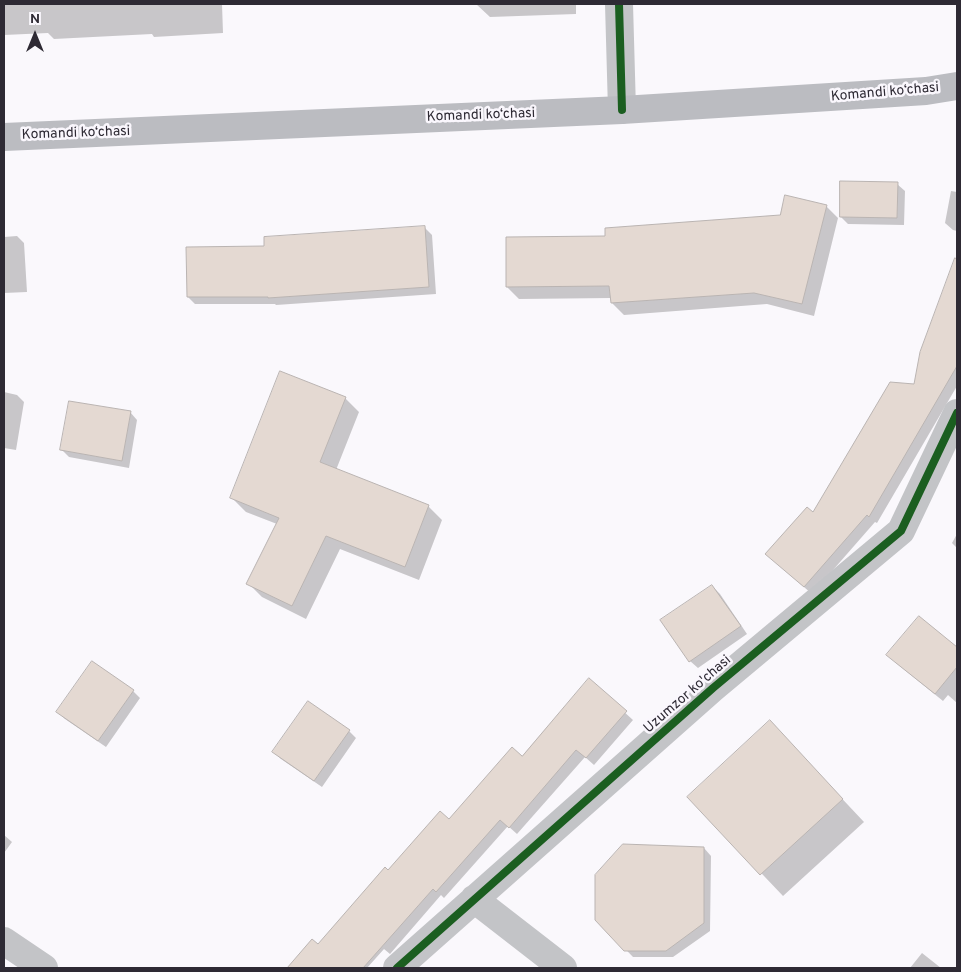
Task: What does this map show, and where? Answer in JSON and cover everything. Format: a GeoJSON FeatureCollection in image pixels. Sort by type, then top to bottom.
{"type":"FeatureCollection","features":[{"type":"Feature","properties":{"kind":"main road","name":"Komandi ko‘chasi"},"geometry":{"type":"LineString","coordinates":[[4,137],[622,110],[926,91],[957,86]]}},
{"type":"Feature","properties":{"kind":"street"},"geometry":{"type":"LineString","coordinates":[[618,4],[622,110]]}},
{"type":"Feature","properties":{"kind":"street","name":"Uzumzor ko'chasi"},"geometry":{"type":"LineString","coordinates":[[397,968],[713,688],[901,531],[957,413]]}},
{"type":"Feature","properties":{"kind":"street"},"geometry":{"type":"LineString","coordinates":[[474,899],[563,968]]}},
{"type":"Feature","properties":{"kind":"street"},"geometry":{"type":"LineString","coordinates":[[4,941],[44,968]]}},
{"type":"Feature","properties":{"kind":"building"},"geometry":{"type":"Polygon","coordinates":[[[840,181],[898,182],[897,218],[840,217],[840,181]]]}},
{"type":"Feature","properties":{"kind":"building"},"geometry":{"type":"Polygon","coordinates":[[[785,195],[827,205],[802,304],[754,293],[611,303],[609,286],[506,287],[506,237],[605,236],[605,228],[780,215],[785,195]]]}},
{"type":"Feature","properties":{"kind":"building"},"geometry":{"type":"Polygon","coordinates":[[[425,226],[429,287],[268,298],[187,297],[186,247],[264,246],[264,237],[425,226]]]}},
{"type":"Feature","properties":{"kind":"building"},"geometry":{"type":"Polygon","coordinates":[[[955,258],[957,259],[957,366],[869,517],[867,515],[804,587],[765,554],[807,507],[813,512],[890,382],[914,384],[920,352],[955,258]]]}},
{"type":"Feature","properties":{"kind":"building"},"geometry":{"type":"Polygon","coordinates":[[[280,371],[346,397],[320,462],[429,505],[405,567],[326,536],[292,606],[246,584],[279,518],[230,498],[280,371]]]}},
{"type":"Feature","properties":{"kind":"building"},"geometry":{"type":"Polygon","coordinates":[[[69,401],[131,411],[122,461],[60,450],[69,401]]]}},
{"type":"Feature","properties":{"kind":"building"},"geometry":{"type":"Polygon","coordinates":[[[712,585],[741,626],[689,662],[660,620],[712,585]]]}},
{"type":"Feature","properties":{"kind":"building"},"geometry":{"type":"Polygon","coordinates":[[[919,616],[957,647],[957,667],[935,694],[886,655],[919,616]]]}},
{"type":"Feature","properties":{"kind":"building"},"geometry":{"type":"Polygon","coordinates":[[[92,661],[134,690],[98,741],[56,712],[92,661]]]}},
{"type":"Feature","properties":{"kind":"building"},"geometry":{"type":"Polygon","coordinates":[[[589,678],[627,711],[586,758],[576,750],[509,828],[500,820],[436,892],[433,889],[363,968],[287,968],[312,939],[318,944],[385,867],[388,870],[440,811],[449,819],[512,747],[522,756],[589,678]]]}},
{"type":"Feature","properties":{"kind":"building"},"geometry":{"type":"Polygon","coordinates":[[[308,701],[350,730],[314,781],[272,752],[308,701]]]}},
{"type":"Feature","properties":{"kind":"building"},"geometry":{"type":"Polygon","coordinates":[[[770,720],[843,799],[760,875],[687,797],[770,720]]]}},
{"type":"Feature","properties":{"kind":"building"},"geometry":{"type":"Polygon","coordinates":[[[623,844],[704,847],[704,923],[666,951],[624,951],[595,920],[595,875],[623,844]]]}},
{"type":"Feature","properties":{"kind":"cycle path"},"geometry":{"type":"LineString","coordinates":[[619,4],[622,110]]}},
{"type":"Feature","properties":{"kind":"cycle path"},"geometry":{"type":"LineString","coordinates":[[397,968],[713,688],[901,531],[957,413]]}}]}
